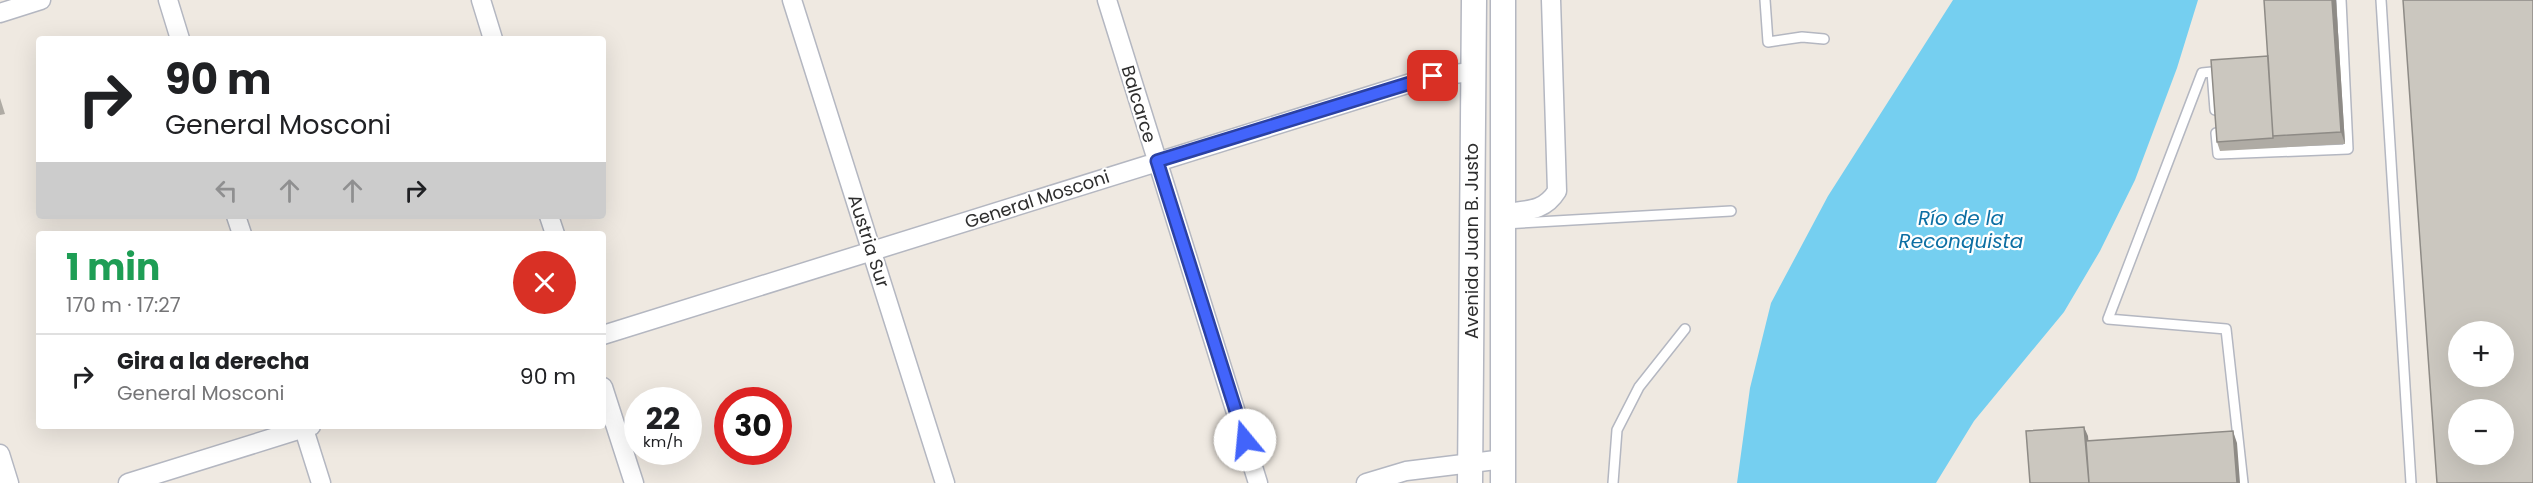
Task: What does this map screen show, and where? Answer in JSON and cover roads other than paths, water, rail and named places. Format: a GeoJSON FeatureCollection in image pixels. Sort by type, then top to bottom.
{"type":"FeatureCollection","features":[{"type":"Feature","properties":{"kind":"main road","name":"Avenida Juan B. Justo"},"geometry":{"type":"LineString","coordinates":[[1470,472],[1474,0]]}},
{"type":"Feature","properties":{"kind":"main road"},"geometry":{"type":"LineString","coordinates":[[1503,0],[1503,483]]}},
{"type":"Feature","properties":{"kind":"street"},"geometry":{"type":"LineString","coordinates":[[0,13],[41,0]]}},
{"type":"Feature","properties":{"kind":"street"},"geometry":{"type":"LineString","coordinates":[[168,0],[179,36]]}},
{"type":"Feature","properties":{"kind":"street"},"geometry":{"type":"LineString","coordinates":[[481,0],[492,36]]}},
{"type":"Feature","properties":{"kind":"street","name":"Austria Sur"},"geometry":{"type":"LineString","coordinates":[[792,0],[945,483]]}},
{"type":"Feature","properties":{"kind":"street","name":"Balcarce"},"geometry":{"type":"LineString","coordinates":[[1107,0],[1258,483]]}},
{"type":"Feature","properties":{"kind":"street"},"geometry":{"type":"LineString","coordinates":[[1504,219],[1543,207],[1551,201],[1557,191],[1551,0]]}},
{"type":"Feature","properties":{"kind":"street","name":"General Mosconi"},"geometry":{"type":"LineString","coordinates":[[606,334],[1433,76],[1473,72]]}},
{"type":"Feature","properties":{"kind":"street"},"geometry":{"type":"LineString","coordinates":[[606,396],[634,483]]}},
{"type":"Feature","properties":{"kind":"street"},"geometry":{"type":"LineString","coordinates":[[128,483],[300,429]]}},
{"type":"Feature","properties":{"kind":"street"},"geometry":{"type":"LineString","coordinates":[[307,429],[321,483]]}},
{"type":"Feature","properties":{"kind":"street"},"geometry":{"type":"LineString","coordinates":[[0,454],[9,483]]}},
{"type":"Feature","properties":{"kind":"street"},"geometry":{"type":"LineString","coordinates":[[1366,483],[1406,471],[1435,476],[1470,472],[1504,459]]}},
{"type":"Feature","properties":{"kind":"lane"},"geometry":{"type":"LineString","coordinates":[[1766,0],[1768,42],[1802,37],[1824,39]]}},
{"type":"Feature","properties":{"kind":"lane"},"geometry":{"type":"LineString","coordinates":[[2243,483],[2226,329],[2108,319],[2202,73],[2212,72],[2218,154],[2348,149],[2341,0]]}},
{"type":"Feature","properties":{"kind":"lane"},"geometry":{"type":"LineString","coordinates":[[2381,0],[2411,483]]}},
{"type":"Feature","properties":{"kind":"lane"},"geometry":{"type":"LineString","coordinates":[[1504,219],[1731,211]]}},
{"type":"Feature","properties":{"kind":"lane"},"geometry":{"type":"LineString","coordinates":[[1613,483],[1617,430],[1639,387],[1685,329]]}},
{"type":"Feature","properties":{"kind":"water","name":"Río de la Reconquista"},"geometry":{"type":"Polygon","coordinates":[[[1953,0],[2198,0],[2177,68],[2135,180],[2100,251],[2064,312],[1974,421],[1936,483],[1737,483],[1750,388],[1771,303],[1828,196],[1953,0]]]}}]}
